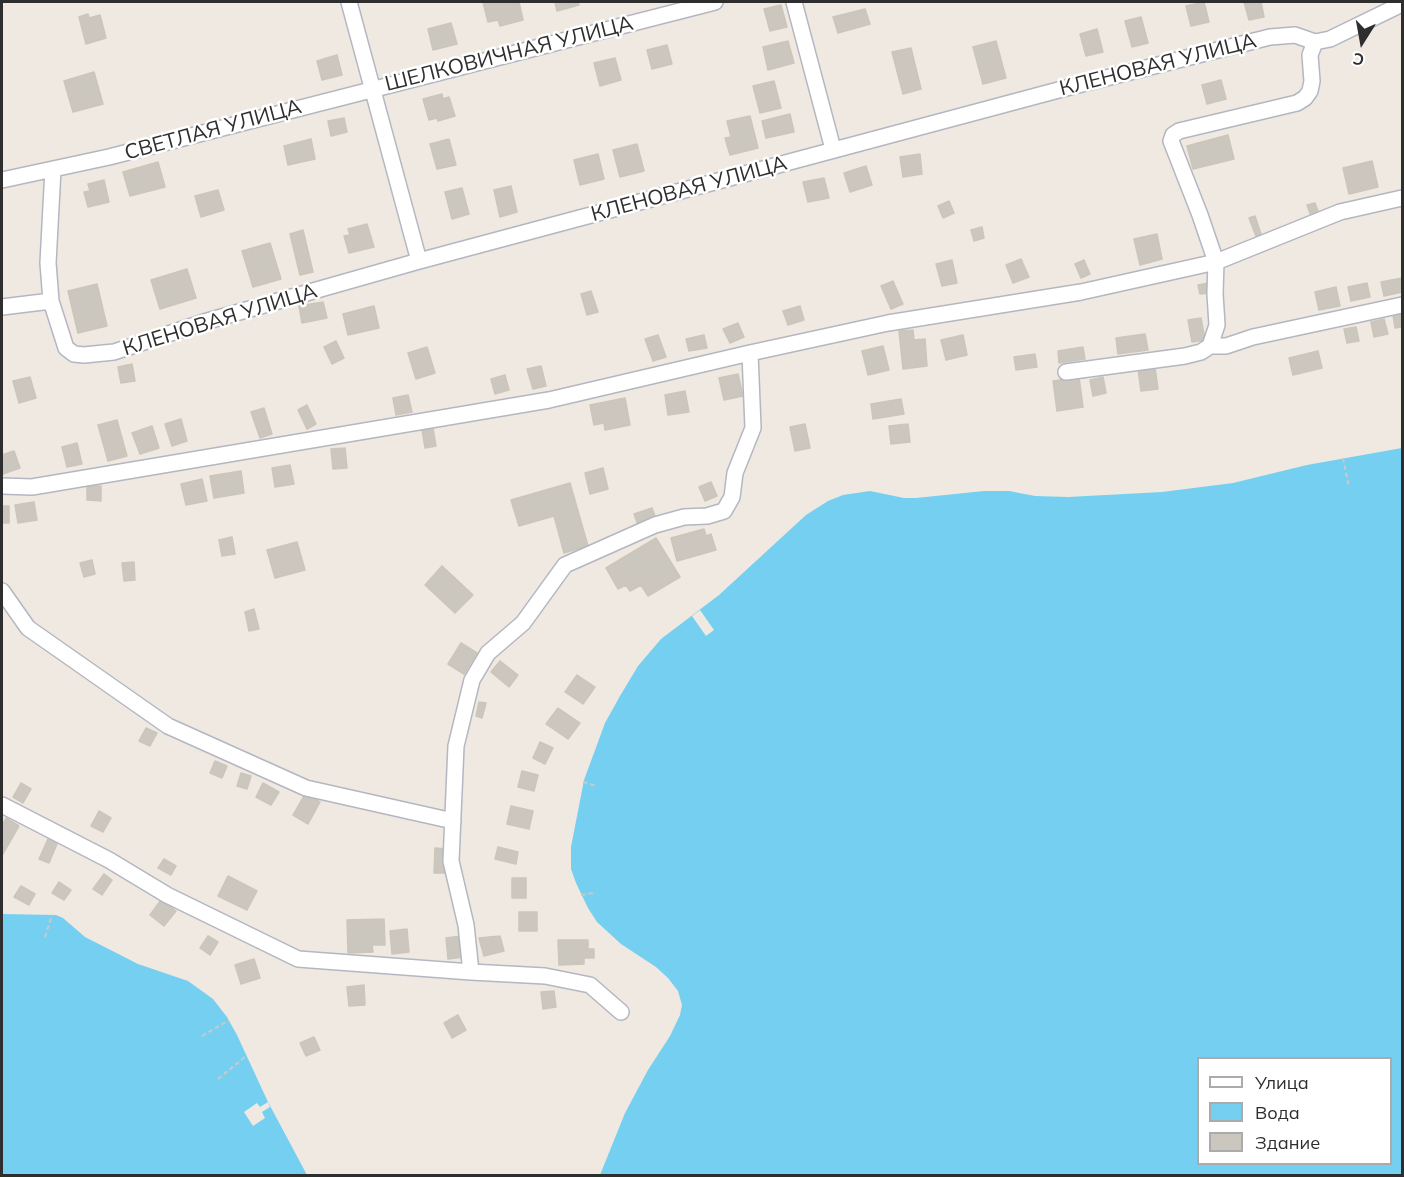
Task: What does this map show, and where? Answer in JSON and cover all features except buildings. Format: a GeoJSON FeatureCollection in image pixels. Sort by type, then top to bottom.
{"type":"FeatureCollection","features":[{"type":"Feature","properties":{"kind":"street"},"geometry":{"type":"LineString","coordinates":[[349,2],[419,261]]}},
{"type":"Feature","properties":{"kind":"street","name":"ШЕЛКОВИЧНАЯ УЛИЦА"},"geometry":{"type":"LineString","coordinates":[[372,88],[715,2]]}},
{"type":"Feature","properties":{"kind":"street"},"geometry":{"type":"LineString","coordinates":[[794,2],[833,149]]}},
{"type":"Feature","properties":{"kind":"street"},"geometry":{"type":"LineString","coordinates":[[1210,346],[1217,325],[1216,262],[1171,141],[1173,135],[1179,131],[1297,103],[1310,91],[1312,81],[1310,55],[1315,42],[1330,39],[1402,4]]}},
{"type":"Feature","properties":{"kind":"street","name":"КЛЕНОВАЯ УЛИЦА"},"geometry":{"type":"LineString","coordinates":[[51,301],[66,348],[74,354],[84,355],[114,352],[204,322],[419,261],[742,176],[833,149],[1270,37],[1295,35],[1315,42]]}},
{"type":"Feature","properties":{"kind":"street","name":"СВЕТЛАЯ УЛИЦА"},"geometry":{"type":"LineString","coordinates":[[2,180],[109,157],[372,88]]}},
{"type":"Feature","properties":{"kind":"street"},"geometry":{"type":"LineString","coordinates":[[2,307],[51,301],[48,264],[53,169]]}},
{"type":"Feature","properties":{"kind":"street"},"geometry":{"type":"LineString","coordinates":[[2,486],[32,487],[549,400],[888,323],[1081,292],[1216,262],[1340,212],[1402,198]]}},
{"type":"Feature","properties":{"kind":"street"},"geometry":{"type":"LineString","coordinates":[[1066,372],[1185,356],[1201,352],[1210,346],[1226,346],[1253,337],[1402,305]]}},
{"type":"Feature","properties":{"kind":"street"},"geometry":{"type":"LineString","coordinates":[[471,972],[466,925],[451,861],[456,746],[472,680],[488,652],[523,623],[565,565],[655,525],[684,517],[707,516],[724,511],[732,497],[735,473],[753,428],[750,353]]}},
{"type":"Feature","properties":{"kind":"street"},"geometry":{"type":"LineString","coordinates":[[2,591],[28,628],[168,726],[306,788],[453,821]]}},
{"type":"Feature","properties":{"kind":"street"},"geometry":{"type":"LineString","coordinates":[[2,805],[109,860],[167,895],[298,959],[545,976],[590,985],[621,1012]]}},
{"type":"Feature","properties":{"kind":"path"},"geometry":{"type":"LineString","coordinates":[[1343,458],[1349,487]]}},
{"type":"Feature","properties":{"kind":"path"},"geometry":{"type":"LineString","coordinates":[[584,782],[596,786]]}},
{"type":"Feature","properties":{"kind":"path"},"geometry":{"type":"LineString","coordinates":[[581,895],[594,893]]}},
{"type":"Feature","properties":{"kind":"path"},"geometry":{"type":"LineString","coordinates":[[45,938],[52,915]]}},
{"type":"Feature","properties":{"kind":"path"},"geometry":{"type":"LineString","coordinates":[[202,1036],[229,1020]]}},
{"type":"Feature","properties":{"kind":"path"},"geometry":{"type":"LineString","coordinates":[[218,1079],[246,1056]]}},
{"type":"Feature","properties":{"kind":"water"},"geometry":{"type":"Polygon","coordinates":[[[1402,448],[1402,1175],[600,1175],[625,1113],[648,1070],[670,1036],[682,1005],[678,991],[668,978],[656,967],[621,944],[597,922],[588,908],[571,869],[571,847],[584,780],[605,723],[638,666],[661,639],[719,595],[806,515],[828,501],[843,495],[870,491],[904,498],[916,498],[984,491],[1009,491],[1035,496],[1068,497],[1162,492],[1233,483],[1307,465],[1402,448]]]}},
{"type":"Feature","properties":{"kind":"water"},"geometry":{"type":"Polygon","coordinates":[[[2,914],[56,915],[63,918],[85,937],[138,964],[188,981],[213,999],[237,1035],[268,1102],[307,1175],[2,1175],[2,914]]]}},
{"type":"Feature","properties":{"kind":"pier"},"geometry":{"type":"Polygon","coordinates":[[[700,610],[714,630],[706,636],[692,616],[700,610]]]}},
{"type":"Feature","properties":{"kind":"pier"},"geometry":{"type":"Polygon","coordinates":[[[268,1102],[270,1107],[262,1112],[265,1118],[253,1126],[244,1112],[257,1103],[260,1107],[268,1102]]]}}]}
